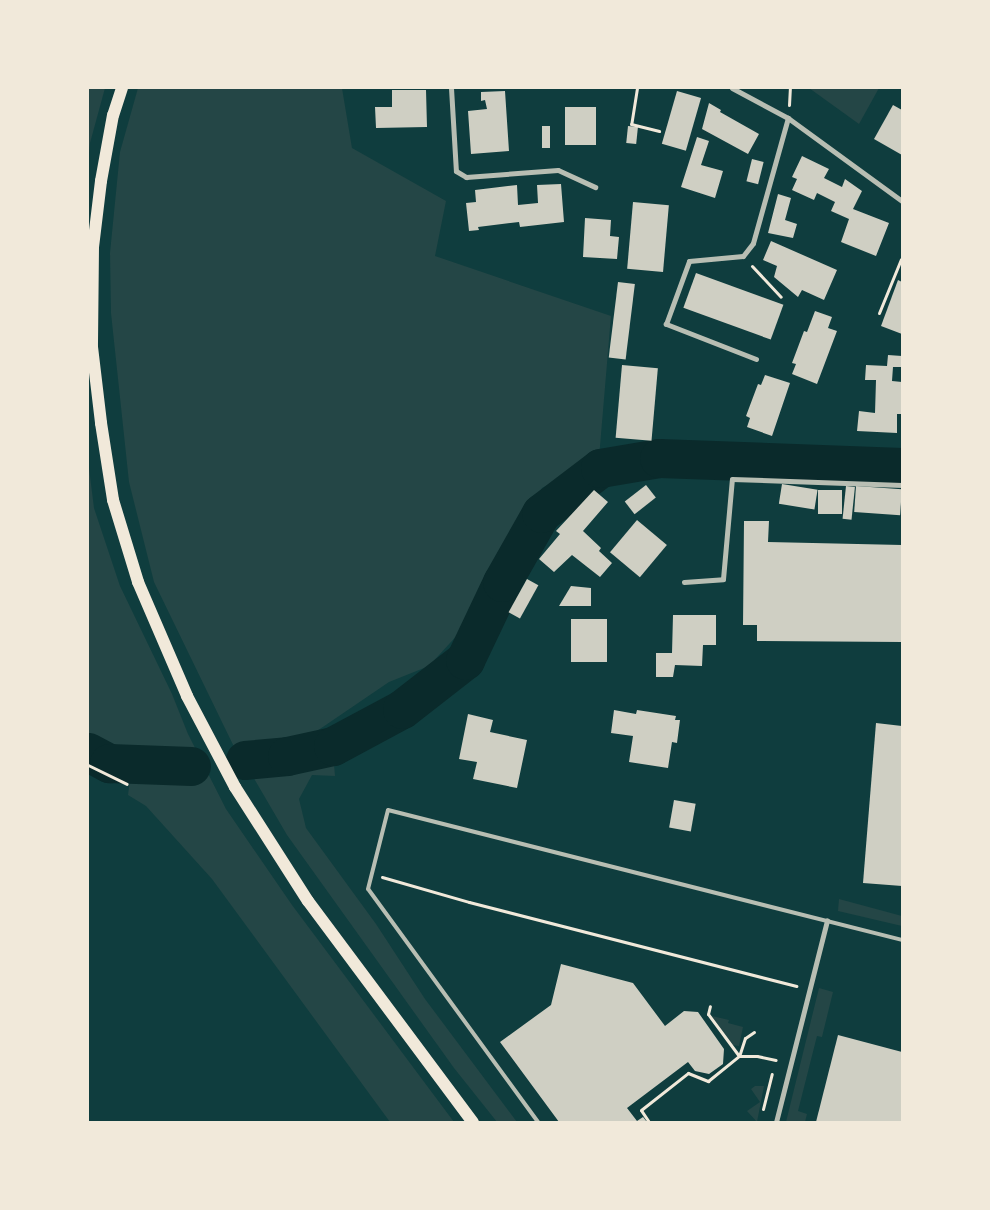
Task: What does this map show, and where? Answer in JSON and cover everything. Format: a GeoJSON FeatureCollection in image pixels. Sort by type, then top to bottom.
{"type":"FeatureCollection","features":[{"type":"Feature","properties":{"kind":"main road"},"geometry":{"type":"LineString","coordinates":[[122,88],[113,115],[101,181],[93,248],[92,347],[101,422],[114,500],[138,582],[187,696],[235,787],[308,901],[473,1122]]}},
{"type":"Feature","properties":{"kind":"street"},"geometry":{"type":"LineString","coordinates":[[451,88],[456,171],[466,178],[558,170],[595,187]]}},
{"type":"Feature","properties":{"kind":"street"},"geometry":{"type":"LineString","coordinates":[[732,88],[788,118],[902,201]]}},
{"type":"Feature","properties":{"kind":"street"},"geometry":{"type":"LineString","coordinates":[[756,359],[666,324],[689,261],[743,256],[753,243],[788,118]]}},
{"type":"Feature","properties":{"kind":"street"},"geometry":{"type":"LineString","coordinates":[[684,582],[722,579],[732,479],[902,485]]}},
{"type":"Feature","properties":{"kind":"street"},"geometry":{"type":"LineString","coordinates":[[776,1122],[827,920]]}},
{"type":"Feature","properties":{"kind":"lane"},"geometry":{"type":"LineString","coordinates":[[538,1122],[368,889],[388,810],[902,940]]}},
{"type":"Feature","properties":{"kind":"path"},"geometry":{"type":"LineString","coordinates":[[638,88],[632,124],[659,131]]}},
{"type":"Feature","properties":{"kind":"path"},"geometry":{"type":"LineString","coordinates":[[743,256],[781,297]]}},
{"type":"Feature","properties":{"kind":"path"},"geometry":{"type":"LineString","coordinates":[[880,313],[901,259]]}},
{"type":"Feature","properties":{"kind":"path"},"geometry":{"type":"LineString","coordinates":[[88,765],[127,784]]}},
{"type":"Feature","properties":{"kind":"path"},"geometry":{"type":"LineString","coordinates":[[372,874],[469,902],[796,986]]}},
{"type":"Feature","properties":{"kind":"path"},"geometry":{"type":"LineString","coordinates":[[710,1006],[708,1014],[739,1056]]}},
{"type":"Feature","properties":{"kind":"path"},"geometry":{"type":"LineString","coordinates":[[650,1122],[641,1110],[688,1073],[708,1081],[739,1056],[745,1038],[754,1032]]}},
{"type":"Feature","properties":{"kind":"path"},"geometry":{"type":"LineString","coordinates":[[739,1056],[757,1056],[776,1060]]}},
{"type":"Feature","properties":{"kind":"shaded area"},"geometry":{"type":"Polygon","coordinates":[[[88,88],[105,88],[90,143],[88,164],[88,88]]]}},
{"type":"Feature","properties":{"kind":"shaded area"},"geometry":{"type":"Polygon","coordinates":[[[138,88],[342,88],[352,148],[446,201],[435,256],[611,316],[599,458],[542,488],[461,631],[429,666],[389,682],[314,733],[237,753],[154,582],[129,482],[111,313],[110,253],[120,152],[138,88]]]}},
{"type":"Feature","properties":{"kind":"shaded area"},"geometry":{"type":"Polygon","coordinates":[[[809,88],[879,88],[859,124],[809,88]]]}},
{"type":"Feature","properties":{"kind":"shaded area"},"geometry":{"type":"Polygon","coordinates":[[[88,460],[94,508],[120,586],[172,694],[188,734],[226,809],[292,905],[454,1122],[390,1122],[212,879],[146,806],[128,795],[130,779],[88,759],[88,460]]]}},
{"type":"Feature","properties":{"kind":"shaded area"},"geometry":{"type":"Polygon","coordinates":[[[333,752],[335,776],[312,775],[299,799],[306,828],[376,924],[425,999],[517,1122],[497,1122],[454,1068],[287,835],[252,775],[288,767],[333,752]]]}},
{"type":"Feature","properties":{"kind":"shaded area"},"geometry":{"type":"Polygon","coordinates":[[[839,899],[902,916],[902,926],[838,911],[839,899]]]}},
{"type":"Feature","properties":{"kind":"shaded area"},"geometry":{"type":"Polygon","coordinates":[[[819,988],[833,992],[822,1037],[817,1036],[798,1111],[807,1114],[805,1122],[786,1122],[819,988]]]}},
{"type":"Feature","properties":{"kind":"shaded area"},"geometry":{"type":"Polygon","coordinates":[[[712,1016],[729,1020],[728,1023],[743,1027],[739,1046],[732,1045],[712,1016]]]}},
{"type":"Feature","properties":{"kind":"shaded area"},"geometry":{"type":"Polygon","coordinates":[[[755,1086],[764,1086],[757,1122],[747,1111],[760,1102],[751,1089],[755,1086]]]}},
{"type":"Feature","properties":{"kind":"building"},"geometry":{"type":"Polygon","coordinates":[[[392,90],[426,90],[427,127],[376,128],[375,107],[392,107],[392,90]]]}},
{"type":"Feature","properties":{"kind":"building"},"geometry":{"type":"Polygon","coordinates":[[[505,91],[509,151],[471,154],[468,111],[487,109],[485,100],[481,101],[481,92],[505,91]]]}},
{"type":"Feature","properties":{"kind":"building"},"geometry":{"type":"Polygon","coordinates":[[[677,91],[701,98],[686,151],[662,144],[677,91]]]}},
{"type":"Feature","properties":{"kind":"building"},"geometry":{"type":"Polygon","coordinates":[[[709,103],[721,110],[720,112],[759,134],[748,154],[702,129],[709,103]]]}},
{"type":"Feature","properties":{"kind":"building"},"geometry":{"type":"Polygon","coordinates":[[[893,105],[902,110],[902,155],[874,139],[893,105]]]}},
{"type":"Feature","properties":{"kind":"building"},"geometry":{"type":"Polygon","coordinates":[[[565,107],[596,107],[596,145],[565,145],[565,107]]]}},
{"type":"Feature","properties":{"kind":"building"},"geometry":{"type":"Polygon","coordinates":[[[542,126],[550,126],[550,148],[542,148],[542,126]]]}},
{"type":"Feature","properties":{"kind":"building"},"geometry":{"type":"Polygon","coordinates":[[[628,126],[638,127],[636,144],[626,143],[628,126]]]}},
{"type":"Feature","properties":{"kind":"building"},"geometry":{"type":"Polygon","coordinates":[[[697,137],[709,141],[701,165],[723,171],[715,198],[681,187],[697,137]]]}},
{"type":"Feature","properties":{"kind":"building"},"geometry":{"type":"Polygon","coordinates":[[[802,156],[829,169],[824,178],[842,187],[845,179],[862,191],[853,209],[889,223],[876,256],[841,242],[849,219],[831,211],[835,202],[817,193],[814,200],[792,190],[797,179],[792,177],[802,156]]]}},
{"type":"Feature","properties":{"kind":"building"},"geometry":{"type":"Polygon","coordinates":[[[752,159],[764,162],[758,184],[746,181],[752,159]]]}},
{"type":"Feature","properties":{"kind":"building"},"geometry":{"type":"Polygon","coordinates":[[[561,184],[564,222],[520,227],[519,222],[478,227],[479,230],[469,231],[466,203],[476,202],[475,190],[517,185],[518,205],[538,203],[537,185],[561,184]]]}},
{"type":"Feature","properties":{"kind":"building"},"geometry":{"type":"Polygon","coordinates":[[[778,194],[791,198],[785,220],[797,224],[793,238],[768,233],[778,194]]]}},
{"type":"Feature","properties":{"kind":"building"},"geometry":{"type":"Polygon","coordinates":[[[633,202],[669,205],[663,272],[627,269],[633,202]]]}},
{"type":"Feature","properties":{"kind":"building"},"geometry":{"type":"Polygon","coordinates":[[[585,218],[611,220],[610,236],[619,237],[617,259],[583,257],[585,218]]]}},
{"type":"Feature","properties":{"kind":"building"},"geometry":{"type":"Polygon","coordinates":[[[771,241],[837,270],[824,300],[802,290],[798,297],[774,277],[777,266],[763,260],[771,241]]]}},
{"type":"Feature","properties":{"kind":"building"},"geometry":{"type":"Polygon","coordinates":[[[696,273],[783,305],[771,340],[683,308],[696,273]]]}},
{"type":"Feature","properties":{"kind":"building"},"geometry":{"type":"Polygon","coordinates":[[[898,280],[902,282],[902,334],[881,326],[898,280]]]}},
{"type":"Feature","properties":{"kind":"building"},"geometry":{"type":"Polygon","coordinates":[[[618,282],[635,284],[626,360],[609,357],[618,282]]]}},
{"type":"Feature","properties":{"kind":"building"},"geometry":{"type":"Polygon","coordinates":[[[815,311],[832,317],[828,328],[837,331],[817,384],[792,374],[796,364],[792,363],[804,331],[807,332],[815,311]]]}},
{"type":"Feature","properties":{"kind":"building"},"geometry":{"type":"Polygon","coordinates":[[[888,355],[902,356],[902,367],[893,367],[892,381],[902,382],[902,414],[897,414],[897,433],[857,431],[859,411],[875,413],[876,380],[865,380],[866,365],[887,366],[888,355]]]}},
{"type":"Feature","properties":{"kind":"building"},"geometry":{"type":"Polygon","coordinates":[[[622,365],[658,368],[652,441],[616,438],[622,365]]]}},
{"type":"Feature","properties":{"kind":"building"},"geometry":{"type":"Polygon","coordinates":[[[765,375],[790,383],[772,436],[747,427],[750,418],[746,416],[758,384],[761,385],[765,375]]]}},
{"type":"Feature","properties":{"kind":"building"},"geometry":{"type":"Polygon","coordinates":[[[782,484],[818,490],[814,509],[779,504],[782,484]]]}},
{"type":"Feature","properties":{"kind":"building"},"geometry":{"type":"Polygon","coordinates":[[[646,485],[656,498],[635,514],[625,502],[646,485]]]}},
{"type":"Feature","properties":{"kind":"building"},"geometry":{"type":"Polygon","coordinates":[[[846,486],[855,487],[852,520],[843,519],[846,486]]]}},
{"type":"Feature","properties":{"kind":"building"},"geometry":{"type":"Polygon","coordinates":[[[856,486],[902,489],[900,515],[854,512],[856,486]]]}},
{"type":"Feature","properties":{"kind":"building"},"geometry":{"type":"Polygon","coordinates":[[[594,490],[608,502],[583,531],[601,548],[599,551],[612,563],[600,577],[572,555],[554,572],[539,559],[560,534],[556,531],[594,490]]]}},
{"type":"Feature","properties":{"kind":"building"},"geometry":{"type":"Polygon","coordinates":[[[818,490],[842,490],[842,514],[818,514],[818,490]]]}},
{"type":"Feature","properties":{"kind":"building"},"geometry":{"type":"Polygon","coordinates":[[[637,520],[667,545],[640,577],[610,552],[637,520]]]}},
{"type":"Feature","properties":{"kind":"building"},"geometry":{"type":"Polygon","coordinates":[[[744,521],[769,521],[768,542],[902,545],[902,642],[757,641],[757,625],[743,625],[744,521]]]}},
{"type":"Feature","properties":{"kind":"building"},"geometry":{"type":"Polygon","coordinates":[[[527,579],[538,585],[520,619],[509,612],[527,579]]]}},
{"type":"Feature","properties":{"kind":"building"},"geometry":{"type":"Polygon","coordinates":[[[571,586],[591,588],[591,606],[559,606],[571,586]]]}},
{"type":"Feature","properties":{"kind":"building"},"geometry":{"type":"Polygon","coordinates":[[[673,615],[716,615],[716,645],[703,645],[702,666],[675,665],[673,677],[656,677],[656,653],[672,653],[673,615]]]}},
{"type":"Feature","properties":{"kind":"building"},"geometry":{"type":"Polygon","coordinates":[[[571,619],[607,619],[607,662],[571,662],[571,619]]]}},
{"type":"Feature","properties":{"kind":"building"},"geometry":{"type":"Polygon","coordinates":[[[614,710],[636,714],[637,710],[676,716],[675,720],[680,720],[677,743],[672,742],[668,768],[629,762],[633,736],[611,733],[614,710]]]}},
{"type":"Feature","properties":{"kind":"building"},"geometry":{"type":"Polygon","coordinates":[[[468,714],[493,720],[490,732],[527,740],[517,788],[473,779],[477,762],[459,759],[468,714]]]}},
{"type":"Feature","properties":{"kind":"building"},"geometry":{"type":"Polygon","coordinates":[[[876,723],[902,726],[902,886],[863,883],[876,723]]]}},
{"type":"Feature","properties":{"kind":"building"},"geometry":{"type":"Polygon","coordinates":[[[674,800],[696,804],[691,831],[669,828],[674,800]]]}},
{"type":"Feature","properties":{"kind":"building"},"geometry":{"type":"Polygon","coordinates":[[[561,964],[633,983],[665,1026],[684,1011],[698,1012],[724,1049],[723,1064],[709,1074],[695,1071],[688,1062],[627,1108],[637,1121],[643,1117],[647,1122],[559,1122],[500,1042],[551,1005],[561,964]]]}},
{"type":"Feature","properties":{"kind":"building"},"geometry":{"type":"Polygon","coordinates":[[[838,1035],[902,1052],[902,1122],[816,1122],[838,1035]]]}},
{"type":"Feature","properties":{"kind":"waterway"},"geometry":{"type":"LineString","coordinates":[[245,760],[287,756],[333,746],[402,709],[465,660],[502,582],[541,513],[600,468],[659,458],[902,467]]}},
{"type":"Feature","properties":{"kind":"waterway"},"geometry":{"type":"LineString","coordinates":[[88,752],[109,763],[191,766]]}}]}
